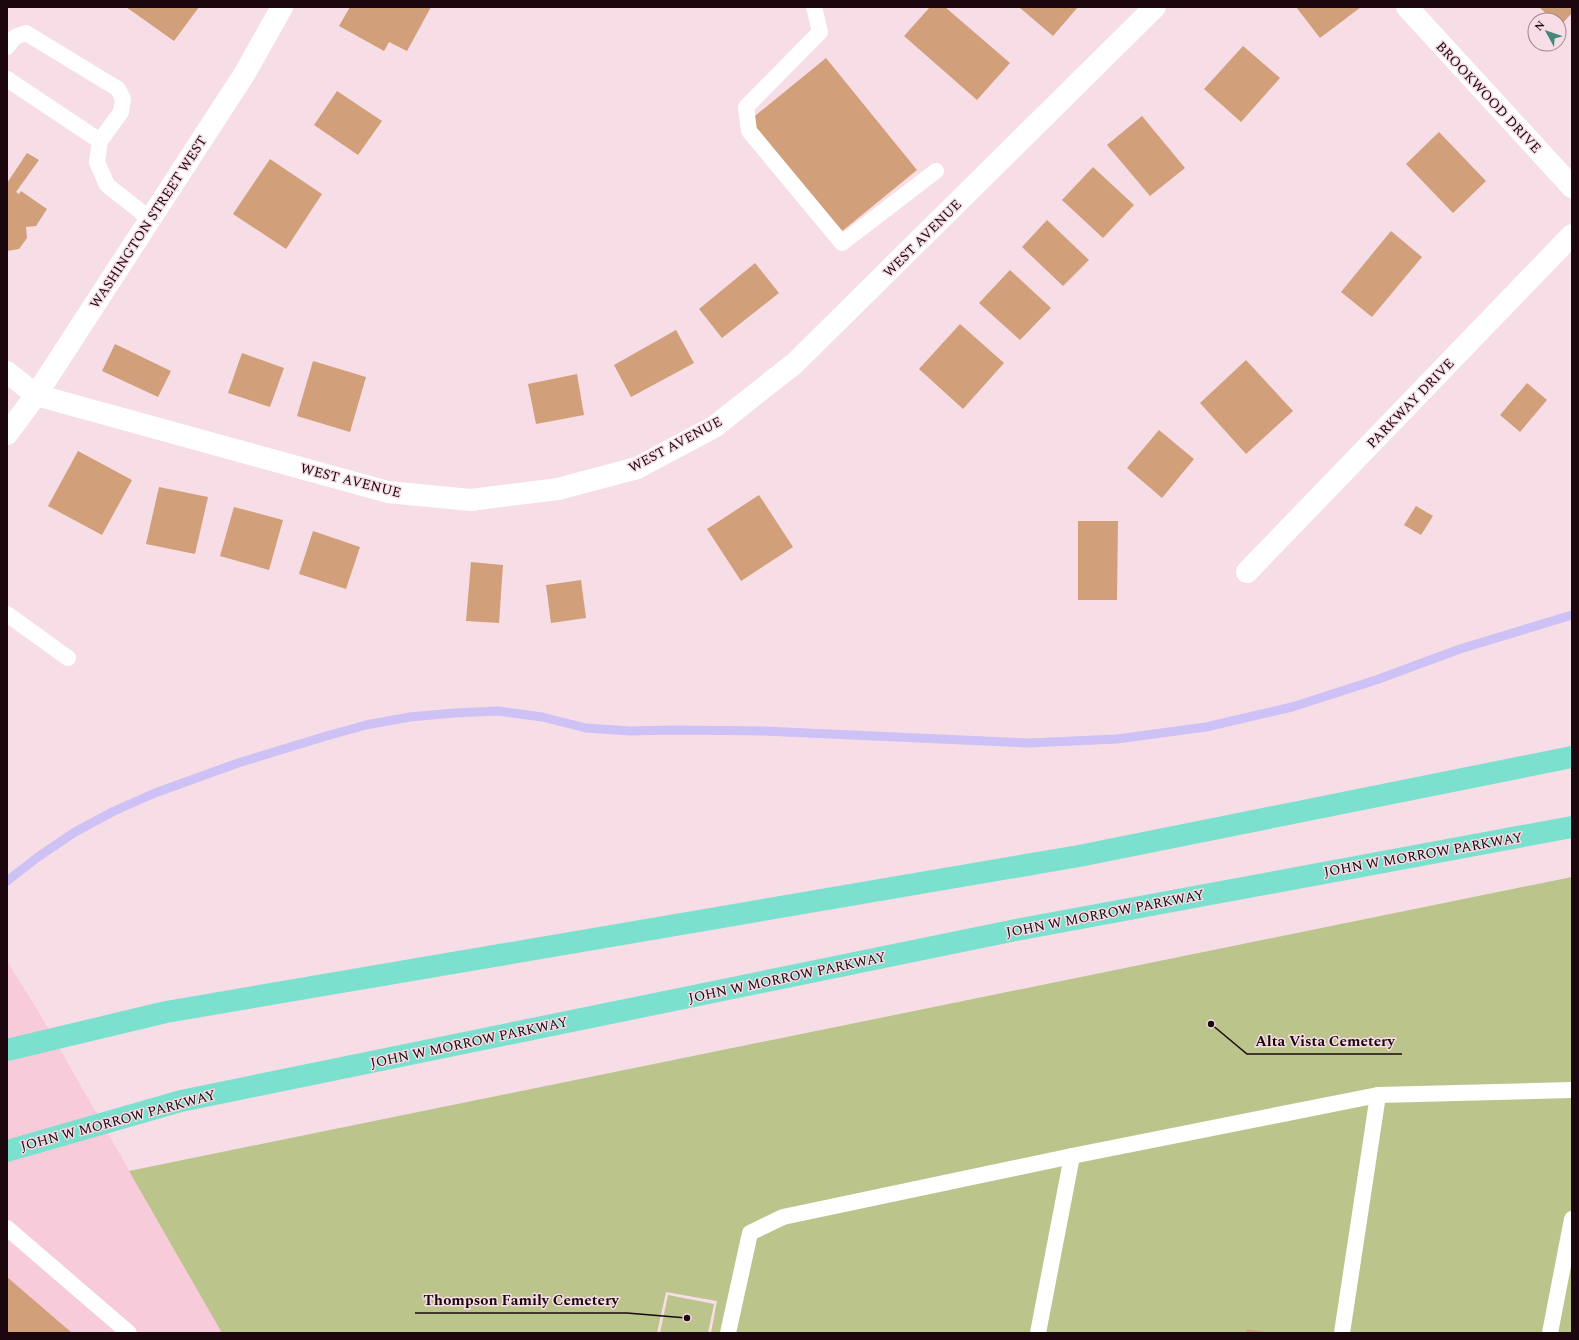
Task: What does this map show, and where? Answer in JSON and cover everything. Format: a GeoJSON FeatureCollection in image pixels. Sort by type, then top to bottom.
{"type":"FeatureCollection","features":[{"type":"Feature","properties":{"kind":"main road"},"geometry":{"type":"LineString","coordinates":[[7,1050],[166,1012],[1079,856],[1572,757]]}},
{"type":"Feature","properties":{"kind":"main road","name":"JOHN W MORROW PARKWAY"},"geometry":{"type":"LineString","coordinates":[[7,1151],[181,1101],[1016,930],[1572,827]]}},
{"type":"Feature","properties":{"kind":"street","name":"WASHINGTON STREET WEST"},"geometry":{"type":"LineString","coordinates":[[7,434],[36,395],[245,73],[282,7]]}},
{"type":"Feature","properties":{"kind":"street","name":"WEST AVENUE"},"geometry":{"type":"LineString","coordinates":[[7,372],[36,395],[388,492],[470,500],[558,489],[637,468],[714,427],[795,363],[1155,7]]}},
{"type":"Feature","properties":{"kind":"street","name":"BROOKWOOD DRIVE"},"geometry":{"type":"LineString","coordinates":[[1407,7],[1572,188]]}},
{"type":"Feature","properties":{"kind":"street","name":"PARKWAY DRIVE"},"geometry":{"type":"LineString","coordinates":[[1247,572],[1572,235]]}},
{"type":"Feature","properties":{"kind":"lane"},"geometry":{"type":"LineString","coordinates":[[814,7],[820,32],[746,107],[748,131],[842,243],[936,171]]}},
{"type":"Feature","properties":{"kind":"lane"},"geometry":{"type":"LineString","coordinates":[[7,47],[15,37],[26,33],[118,89],[123,99],[121,112],[100,141],[97,162],[108,185],[150,219]]}},
{"type":"Feature","properties":{"kind":"lane"},"geometry":{"type":"LineString","coordinates":[[7,79],[100,141]]}},
{"type":"Feature","properties":{"kind":"lane"},"geometry":{"type":"LineString","coordinates":[[7,614],[68,658]]}},
{"type":"Feature","properties":{"kind":"lane"},"geometry":{"type":"LineString","coordinates":[[728,1333],[750,1233],[783,1217],[1072,1156],[1378,1095],[1572,1090]]}},
{"type":"Feature","properties":{"kind":"lane"},"geometry":{"type":"LineString","coordinates":[[1342,1333],[1378,1095]]}},
{"type":"Feature","properties":{"kind":"lane"},"geometry":{"type":"LineString","coordinates":[[1038,1333],[1072,1156]]}},
{"type":"Feature","properties":{"kind":"lane"},"geometry":{"type":"LineString","coordinates":[[1550,1333],[1572,1219]]}},
{"type":"Feature","properties":{"kind":"lane"},"geometry":{"type":"LineString","coordinates":[[7,1228],[129,1333]]}},
{"type":"Feature","properties":{"kind":"shaded area"},"geometry":{"type":"Polygon","coordinates":[[[7,961],[38,1011],[222,1333],[7,1333],[7,961]]]}},
{"type":"Feature","properties":{"kind":"green space"},"geometry":{"type":"Polygon","coordinates":[[[1572,877],[1572,1333],[711,1333],[717,1301],[666,1292],[657,1333],[222,1333],[129,1171],[1572,877]]]}},
{"type":"Feature","properties":{"kind":"green space"},"geometry":{"type":"Polygon","coordinates":[[[668,1295],[714,1304],[708,1333],[660,1333],[668,1295]]]}},
{"type":"Feature","properties":{"kind":"building"},"geometry":{"type":"Polygon","coordinates":[[[126,7],[199,7],[174,41],[126,7]]]}},
{"type":"Feature","properties":{"kind":"building"},"geometry":{"type":"Polygon","coordinates":[[[350,7],[431,7],[407,51],[389,42],[384,51],[339,26],[350,7]]]}},
{"type":"Feature","properties":{"kind":"building"},"geometry":{"type":"Polygon","coordinates":[[[930,7],[945,7],[1010,63],[977,100],[904,36],[930,7]]]}},
{"type":"Feature","properties":{"kind":"building"},"geometry":{"type":"Polygon","coordinates":[[[1019,7],[1078,7],[1053,36],[1019,7]]]}},
{"type":"Feature","properties":{"kind":"building"},"geometry":{"type":"Polygon","coordinates":[[[1296,7],[1361,7],[1320,38],[1296,7]]]}},
{"type":"Feature","properties":{"kind":"building"},"geometry":{"type":"Polygon","coordinates":[[[1539,7],[1572,7],[1572,13],[1567,18],[1567,12],[1544,12],[1539,7]]]}},
{"type":"Feature","properties":{"kind":"building"},"geometry":{"type":"Polygon","coordinates":[[[1243,46],[1280,78],[1241,122],[1204,89],[1243,46]]]}},
{"type":"Feature","properties":{"kind":"building"},"geometry":{"type":"Polygon","coordinates":[[[826,58],[917,170],[841,232],[750,120],[826,58]]]}},
{"type":"Feature","properties":{"kind":"building"},"geometry":{"type":"Polygon","coordinates":[[[337,91],[382,121],[358,155],[314,125],[337,91]]]}},
{"type":"Feature","properties":{"kind":"building"},"geometry":{"type":"Polygon","coordinates":[[[1142,116],[1185,168],[1150,196],[1107,145],[1142,116]]]}},
{"type":"Feature","properties":{"kind":"building"},"geometry":{"type":"Polygon","coordinates":[[[1439,132],[1486,181],[1453,213],[1406,164],[1439,132]]]}},
{"type":"Feature","properties":{"kind":"building"},"geometry":{"type":"Polygon","coordinates":[[[27,153],[39,160],[16,192],[19,194],[21,191],[47,209],[36,226],[26,227],[27,238],[19,249],[7,251],[7,183],[27,153]]]}},
{"type":"Feature","properties":{"kind":"building"},"geometry":{"type":"Polygon","coordinates":[[[270,159],[322,194],[286,249],[233,214],[270,159]]]}},
{"type":"Feature","properties":{"kind":"building"},"geometry":{"type":"Polygon","coordinates":[[[1093,167],[1134,205],[1103,238],[1062,200],[1093,167]]]}},
{"type":"Feature","properties":{"kind":"building"},"geometry":{"type":"Polygon","coordinates":[[[1047,220],[1089,260],[1063,286],[1022,247],[1047,220]]]}},
{"type":"Feature","properties":{"kind":"building"},"geometry":{"type":"Polygon","coordinates":[[[1391,231],[1422,257],[1372,317],[1341,292],[1391,231]]]}},
{"type":"Feature","properties":{"kind":"building"},"geometry":{"type":"Polygon","coordinates":[[[755,263],[779,293],[722,338],[699,309],[755,263]]]}},
{"type":"Feature","properties":{"kind":"building"},"geometry":{"type":"Polygon","coordinates":[[[1010,270],[1051,308],[1020,340],[979,303],[1010,270]]]}},
{"type":"Feature","properties":{"kind":"building"},"geometry":{"type":"Polygon","coordinates":[[[960,324],[1004,363],[963,409],[919,369],[960,324]]]}},
{"type":"Feature","properties":{"kind":"building"},"geometry":{"type":"Polygon","coordinates":[[[676,330],[694,363],[631,397],[614,365],[676,330]]]}},
{"type":"Feature","properties":{"kind":"building"},"geometry":{"type":"Polygon","coordinates":[[[115,344],[171,371],[158,397],[102,371],[115,344]]]}},
{"type":"Feature","properties":{"kind":"building"},"geometry":{"type":"Polygon","coordinates":[[[242,353],[284,368],[270,407],[228,393],[242,353]]]}},
{"type":"Feature","properties":{"kind":"building"},"geometry":{"type":"Polygon","coordinates":[[[1246,360],[1293,411],[1246,454],[1200,403],[1246,360]]]}},
{"type":"Feature","properties":{"kind":"building"},"geometry":{"type":"Polygon","coordinates":[[[313,361],[366,377],[350,432],[297,416],[313,361]]]}},
{"type":"Feature","properties":{"kind":"building"},"geometry":{"type":"Polygon","coordinates":[[[577,374],[584,415],[536,424],[528,384],[577,374]]]}},
{"type":"Feature","properties":{"kind":"building"},"geometry":{"type":"Polygon","coordinates":[[[1527,383],[1547,400],[1520,432],[1500,415],[1527,383]]]}},
{"type":"Feature","properties":{"kind":"building"},"geometry":{"type":"Polygon","coordinates":[[[1159,430],[1194,459],[1162,498],[1127,468],[1159,430]]]}},
{"type":"Feature","properties":{"kind":"building"},"geometry":{"type":"Polygon","coordinates":[[[78,451],[132,480],[102,535],[48,506],[78,451]]]}},
{"type":"Feature","properties":{"kind":"building"},"geometry":{"type":"Polygon","coordinates":[[[159,487],[208,497],[195,554],[146,544],[159,487]]]}},
{"type":"Feature","properties":{"kind":"building"},"geometry":{"type":"Polygon","coordinates":[[[759,495],[793,547],[741,581],[707,529],[759,495]]]}},
{"type":"Feature","properties":{"kind":"building"},"geometry":{"type":"Polygon","coordinates":[[[1416,506],[1433,516],[1421,535],[1404,525],[1416,506]]]}},
{"type":"Feature","properties":{"kind":"building"},"geometry":{"type":"Polygon","coordinates":[[[234,507],[283,520],[269,570],[220,556],[234,507]]]}},
{"type":"Feature","properties":{"kind":"building"},"geometry":{"type":"Polygon","coordinates":[[[1078,521],[1118,521],[1117,600],[1078,600],[1078,521]]]}},
{"type":"Feature","properties":{"kind":"building"},"geometry":{"type":"Polygon","coordinates":[[[313,531],[360,547],[346,589],[299,574],[313,531]]]}},
{"type":"Feature","properties":{"kind":"building"},"geometry":{"type":"Polygon","coordinates":[[[471,562],[503,565],[499,623],[466,621],[471,562]]]}},
{"type":"Feature","properties":{"kind":"building"},"geometry":{"type":"Polygon","coordinates":[[[581,580],[586,618],[551,623],[546,585],[581,580]]]}},
{"type":"Feature","properties":{"kind":"building"},"geometry":{"type":"Polygon","coordinates":[[[7,1277],[72,1333],[7,1333],[7,1277]]]}},
{"type":"Feature","properties":{"kind":"building"},"geometry":{"type":"Polygon","coordinates":[[[1247,1329],[1264,1332],[1246,1333],[1247,1329]]]}},
{"type":"Feature","properties":{"kind":"waterway"},"geometry":{"type":"LineString","coordinates":[[7,881],[38,857],[75,832],[114,811],[155,793],[238,763],[323,737],[366,725],[410,717],[498,711],[542,717],[586,728],[630,731],[763,731],[1029,743],[1117,739],[1206,727],[1292,707],[1376,680],[1460,649],[1572,615]]}},
{"type":"Feature","properties":{"kind":"place","name":"Alta Vista Cemetery"},"geometry":{"type":"Point","coordinates":[1211,1024]}},
{"type":"Feature","properties":{"kind":"place","name":"Thompson Family Cemetery"},"geometry":{"type":"Point","coordinates":[687,1318]}}]}
